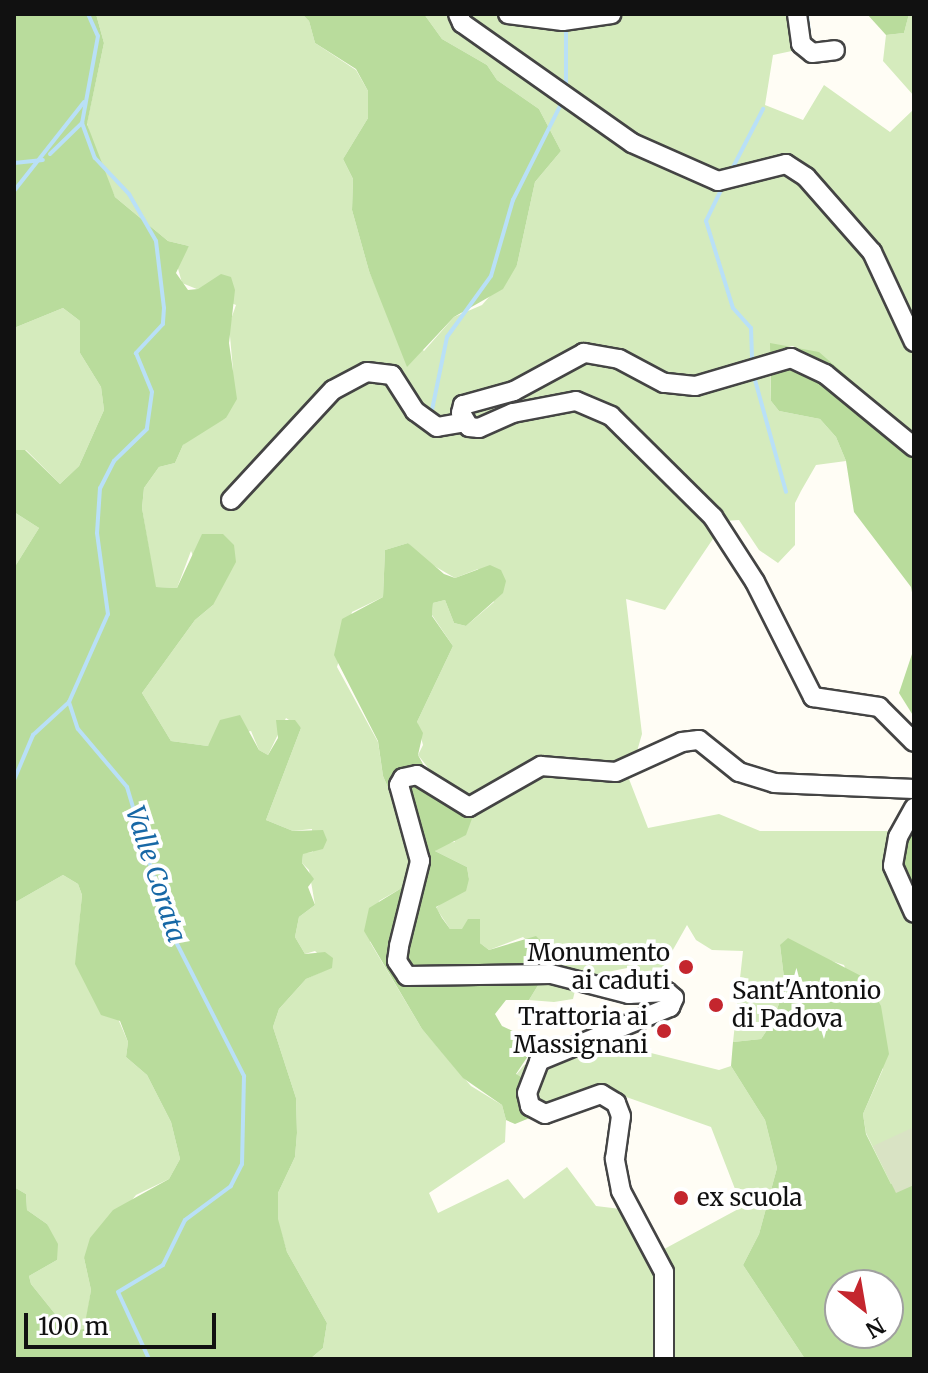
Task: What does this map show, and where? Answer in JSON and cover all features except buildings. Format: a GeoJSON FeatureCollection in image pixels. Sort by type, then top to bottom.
{"type":"FeatureCollection","features":[{"type":"Feature","properties":{"kind":"street"},"geometry":{"type":"LineString","coordinates":[[458,14],[462,23],[632,143],[718,181],[786,164],[806,177],[872,252],[914,342]]}},
{"type":"Feature","properties":{"kind":"street"},"geometry":{"type":"LineString","coordinates":[[508,14],[563,21],[612,14]]}},
{"type":"Feature","properties":{"kind":"street"},"geometry":{"type":"LineString","coordinates":[[797,14],[801,44],[812,53],[835,50]]}},
{"type":"Feature","properties":{"kind":"street"},"geometry":{"type":"LineString","coordinates":[[462,418],[463,405],[524,387],[584,353],[619,359],[664,383],[695,386],[791,358],[825,374],[914,447]]}},
{"type":"Feature","properties":{"kind":"street"},"geometry":{"type":"LineString","coordinates":[[231,500],[333,390],[367,372],[392,375],[415,411],[437,427],[462,418]]}},
{"type":"Feature","properties":{"kind":"street"},"geometry":{"type":"LineString","coordinates":[[462,418],[479,428],[513,413],[576,401],[611,416],[713,517],[755,582],[813,697],[879,707],[914,742]]}},
{"type":"Feature","properties":{"kind":"street"},"geometry":{"type":"LineString","coordinates":[[664,1359],[664,1272],[621,1191],[615,1159],[621,1116],[616,1103],[601,1094],[545,1114],[530,1106],[527,1093],[539,1061],[670,1007],[674,998],[667,992],[629,994],[551,974],[407,976],[397,961],[420,861],[399,785],[403,778],[417,775],[469,807],[541,766],[616,772],[682,742],[699,740],[739,772],[774,783],[914,789]]}},
{"type":"Feature","properties":{"kind":"street"},"geometry":{"type":"LineString","coordinates":[[914,808],[898,837],[893,866],[914,913]]}},
{"type":"Feature","properties":{"kind":"green space"},"geometry":{"type":"Polygon","coordinates":[[[14,14],[96,14],[104,43],[87,124],[115,197],[168,241],[189,246],[176,273],[188,290],[198,289],[221,274],[231,277],[235,290],[229,343],[237,399],[226,418],[183,445],[175,463],[159,467],[144,488],[142,508],[156,587],[177,588],[202,534],[223,534],[234,545],[236,562],[213,605],[195,620],[142,693],[171,741],[208,746],[220,720],[240,715],[259,750],[268,755],[278,738],[276,720],[295,720],[301,728],[266,820],[293,831],[323,830],[327,840],[323,849],[303,854],[302,863],[314,879],[308,887],[315,905],[299,917],[295,937],[305,954],[325,952],[333,958],[332,968],[306,979],[279,1009],[273,1027],[296,1098],[297,1133],[295,1157],[278,1193],[278,1219],[287,1252],[327,1323],[323,1348],[310,1359],[14,1359],[14,1187],[26,1194],[27,1210],[47,1224],[58,1244],[57,1260],[29,1276],[31,1284],[68,1330],[84,1329],[91,1290],[84,1258],[90,1238],[113,1210],[169,1179],[180,1159],[171,1122],[147,1075],[126,1057],[128,1042],[120,1021],[101,1015],[75,964],[82,895],[78,884],[63,875],[14,903],[14,568],[39,528],[14,512],[14,450],[25,450],[60,484],[79,466],[104,410],[101,387],[80,353],[80,321],[63,308],[14,328],[14,14]]]}},
{"type":"Feature","properties":{"kind":"green space"},"geometry":{"type":"Polygon","coordinates":[[[96,14],[302,14],[309,21],[315,43],[356,70],[368,91],[368,118],[343,159],[353,179],[352,210],[369,271],[392,323],[424,351],[454,317],[482,305],[517,265],[535,182],[561,151],[539,109],[497,80],[487,65],[442,39],[424,14],[801,14],[806,48],[773,55],[765,105],[803,120],[824,85],[890,132],[914,109],[914,435],[793,346],[784,347],[770,367],[771,401],[779,411],[820,419],[836,437],[846,461],[816,465],[795,503],[795,545],[778,563],[759,550],[739,520],[725,521],[665,610],[626,599],[642,734],[629,779],[648,828],[719,814],[760,831],[894,831],[914,893],[914,1184],[891,1184],[866,1133],[863,1114],[883,1069],[844,965],[780,945],[785,986],[773,1021],[761,1039],[733,1042],[743,951],[712,950],[696,940],[687,925],[657,978],[627,968],[578,978],[573,999],[554,1002],[529,1000],[548,969],[546,957],[523,937],[489,950],[462,929],[450,929],[436,908],[469,879],[467,867],[435,851],[443,843],[455,842],[433,774],[418,755],[423,745],[417,722],[453,646],[432,615],[433,603],[445,600],[454,623],[466,626],[494,602],[478,569],[455,578],[424,560],[408,543],[385,550],[383,597],[352,612],[337,667],[378,742],[383,776],[412,843],[406,879],[400,889],[379,901],[370,942],[422,1029],[471,1086],[502,1105],[506,1120],[505,1142],[429,1193],[438,1213],[508,1179],[524,1199],[567,1167],[596,1206],[637,1211],[655,1254],[742,1207],[711,1127],[598,1087],[553,1106],[534,1098],[516,1075],[524,1065],[581,1048],[631,1048],[719,1070],[731,1066],[765,1120],[777,1168],[759,1234],[743,1265],[805,1359],[310,1359],[323,1348],[327,1323],[287,1252],[277,1219],[278,1193],[295,1157],[297,1133],[296,1098],[273,1027],[279,1009],[306,979],[332,967],[315,951],[305,954],[295,937],[299,917],[315,905],[309,870],[302,863],[303,853],[313,852],[312,829],[293,831],[266,820],[301,728],[286,718],[268,755],[259,750],[251,731],[215,739],[208,746],[171,741],[142,693],[195,620],[213,605],[191,551],[177,588],[155,587],[142,508],[144,488],[159,467],[175,463],[183,445],[199,431],[226,418],[233,370],[229,325],[236,305],[182,283],[177,265],[189,246],[168,241],[115,197],[97,160],[87,123],[104,43],[96,14]]]}},
{"type":"Feature","properties":{"kind":"green space"},"geometry":{"type":"Polygon","coordinates":[[[302,14],[424,14],[442,39],[487,65],[497,80],[539,109],[561,151],[535,182],[517,265],[503,289],[454,317],[407,367],[369,271],[352,210],[353,179],[343,159],[368,118],[368,91],[356,69],[315,43],[309,21],[302,14]]]}},
{"type":"Feature","properties":{"kind":"green space"},"geometry":{"type":"Polygon","coordinates":[[[867,14],[909,14],[904,33],[886,35],[867,14]]]}},
{"type":"Feature","properties":{"kind":"green space"},"geometry":{"type":"Polygon","coordinates":[[[909,14],[914,14],[914,96],[883,61],[886,35],[904,33],[909,14]]]}},
{"type":"Feature","properties":{"kind":"green space"},"geometry":{"type":"Polygon","coordinates":[[[63,308],[80,321],[80,353],[101,387],[104,410],[79,466],[60,484],[26,450],[14,450],[14,328],[63,308]]]}},
{"type":"Feature","properties":{"kind":"green space"},"geometry":{"type":"Polygon","coordinates":[[[770,343],[819,352],[914,435],[914,603],[911,587],[854,512],[846,461],[836,437],[820,419],[779,411],[771,401],[770,343]]]}},
{"type":"Feature","properties":{"kind":"green space"},"geometry":{"type":"Polygon","coordinates":[[[14,512],[39,528],[14,568],[14,512]]]}},
{"type":"Feature","properties":{"kind":"green space"},"geometry":{"type":"Polygon","coordinates":[[[408,543],[444,574],[455,578],[490,565],[501,570],[506,581],[503,593],[466,626],[454,623],[445,600],[433,603],[432,616],[453,646],[417,722],[423,733],[418,755],[424,766],[465,791],[474,813],[466,835],[435,851],[467,867],[469,879],[466,891],[436,907],[442,918],[450,929],[462,929],[468,919],[480,919],[480,943],[489,950],[536,936],[545,945],[548,969],[529,1000],[506,1000],[495,1014],[502,1026],[517,1033],[528,1056],[516,1074],[531,1083],[532,1117],[515,1124],[506,1120],[502,1105],[463,1078],[422,1029],[364,931],[369,908],[400,889],[406,879],[412,843],[383,776],[378,741],[334,655],[342,619],[383,597],[385,550],[408,543]]]}},
{"type":"Feature","properties":{"kind":"green space"},"geometry":{"type":"Polygon","coordinates":[[[914,648],[914,717],[899,693],[914,648]]]}},
{"type":"Feature","properties":{"kind":"green space"},"geometry":{"type":"Polygon","coordinates":[[[914,806],[914,893],[895,849],[914,806]]]}},
{"type":"Feature","properties":{"kind":"green space"},"geometry":{"type":"Polygon","coordinates":[[[63,875],[78,884],[82,895],[77,948],[119,1021],[128,1042],[126,1057],[147,1075],[171,1122],[180,1159],[169,1179],[136,1195],[84,1258],[91,1290],[85,1329],[68,1330],[31,1284],[29,1276],[57,1260],[47,1224],[27,1210],[26,1194],[14,1187],[14,903],[63,875]]]}},
{"type":"Feature","properties":{"kind":"green space"},"geometry":{"type":"Polygon","coordinates":[[[788,938],[865,978],[881,1006],[889,1054],[863,1114],[866,1134],[891,1184],[914,1184],[914,1359],[805,1359],[743,1265],[759,1234],[777,1168],[765,1120],[731,1066],[733,1042],[761,1039],[773,1021],[785,986],[780,945],[788,938]]]}},
{"type":"Feature","properties":{"kind":"green space"},"geometry":{"type":"Polygon","coordinates":[[[914,1127],[914,1185],[896,1193],[873,1146],[914,1127]]]}},
{"type":"Feature","properties":{"kind":"waterway","name":"Valle Corata"},"geometry":{"type":"LineString","coordinates":[[88,14],[98,36],[82,123],[95,158],[129,194],[156,241],[164,308],[163,324],[136,353],[152,392],[147,429],[114,461],[100,488],[97,533],[108,614],[69,702],[78,729],[127,787],[169,928],[244,1076],[242,1164],[231,1186],[185,1220],[163,1265],[118,1292],[149,1359]]}},
{"type":"Feature","properties":{"kind":"waterway"},"geometry":{"type":"LineString","coordinates":[[807,14],[809,34]]}},
{"type":"Feature","properties":{"kind":"waterway"},"geometry":{"type":"LineString","coordinates":[[566,31],[566,85]]}},
{"type":"Feature","properties":{"kind":"waterway"},"geometry":{"type":"LineString","coordinates":[[14,191],[84,102]]}},
{"type":"Feature","properties":{"kind":"waterway"},"geometry":{"type":"LineString","coordinates":[[432,410],[447,337],[491,276],[513,200],[562,102]]}},
{"type":"Feature","properties":{"kind":"waterway"},"geometry":{"type":"LineString","coordinates":[[731,171],[763,109]]}},
{"type":"Feature","properties":{"kind":"waterway"},"geometry":{"type":"LineString","coordinates":[[50,154],[82,123]]}},
{"type":"Feature","properties":{"kind":"waterway"},"geometry":{"type":"LineString","coordinates":[[14,163],[43,160]]}},
{"type":"Feature","properties":{"kind":"waterway"},"geometry":{"type":"LineString","coordinates":[[723,186],[706,221],[733,308],[751,328],[752,361]]}},
{"type":"Feature","properties":{"kind":"waterway"},"geometry":{"type":"LineString","coordinates":[[755,380],[786,492]]}},
{"type":"Feature","properties":{"kind":"waterway"},"geometry":{"type":"LineString","coordinates":[[14,780],[33,735],[69,702]]}},
{"type":"Feature","properties":{"kind":"place","name":"Monumento ai caduti"},"geometry":{"type":"Point","coordinates":[686,967]}},
{"type":"Feature","properties":{"kind":"place","name":"Sant'Antonio di Padova"},"geometry":{"type":"Point","coordinates":[716,1005]}},
{"type":"Feature","properties":{"kind":"place","name":"Trattoria ai Massignani"},"geometry":{"type":"Point","coordinates":[664,1031]}},
{"type":"Feature","properties":{"kind":"place","name":"ex scuola"},"geometry":{"type":"Point","coordinates":[681,1198]}}]}
